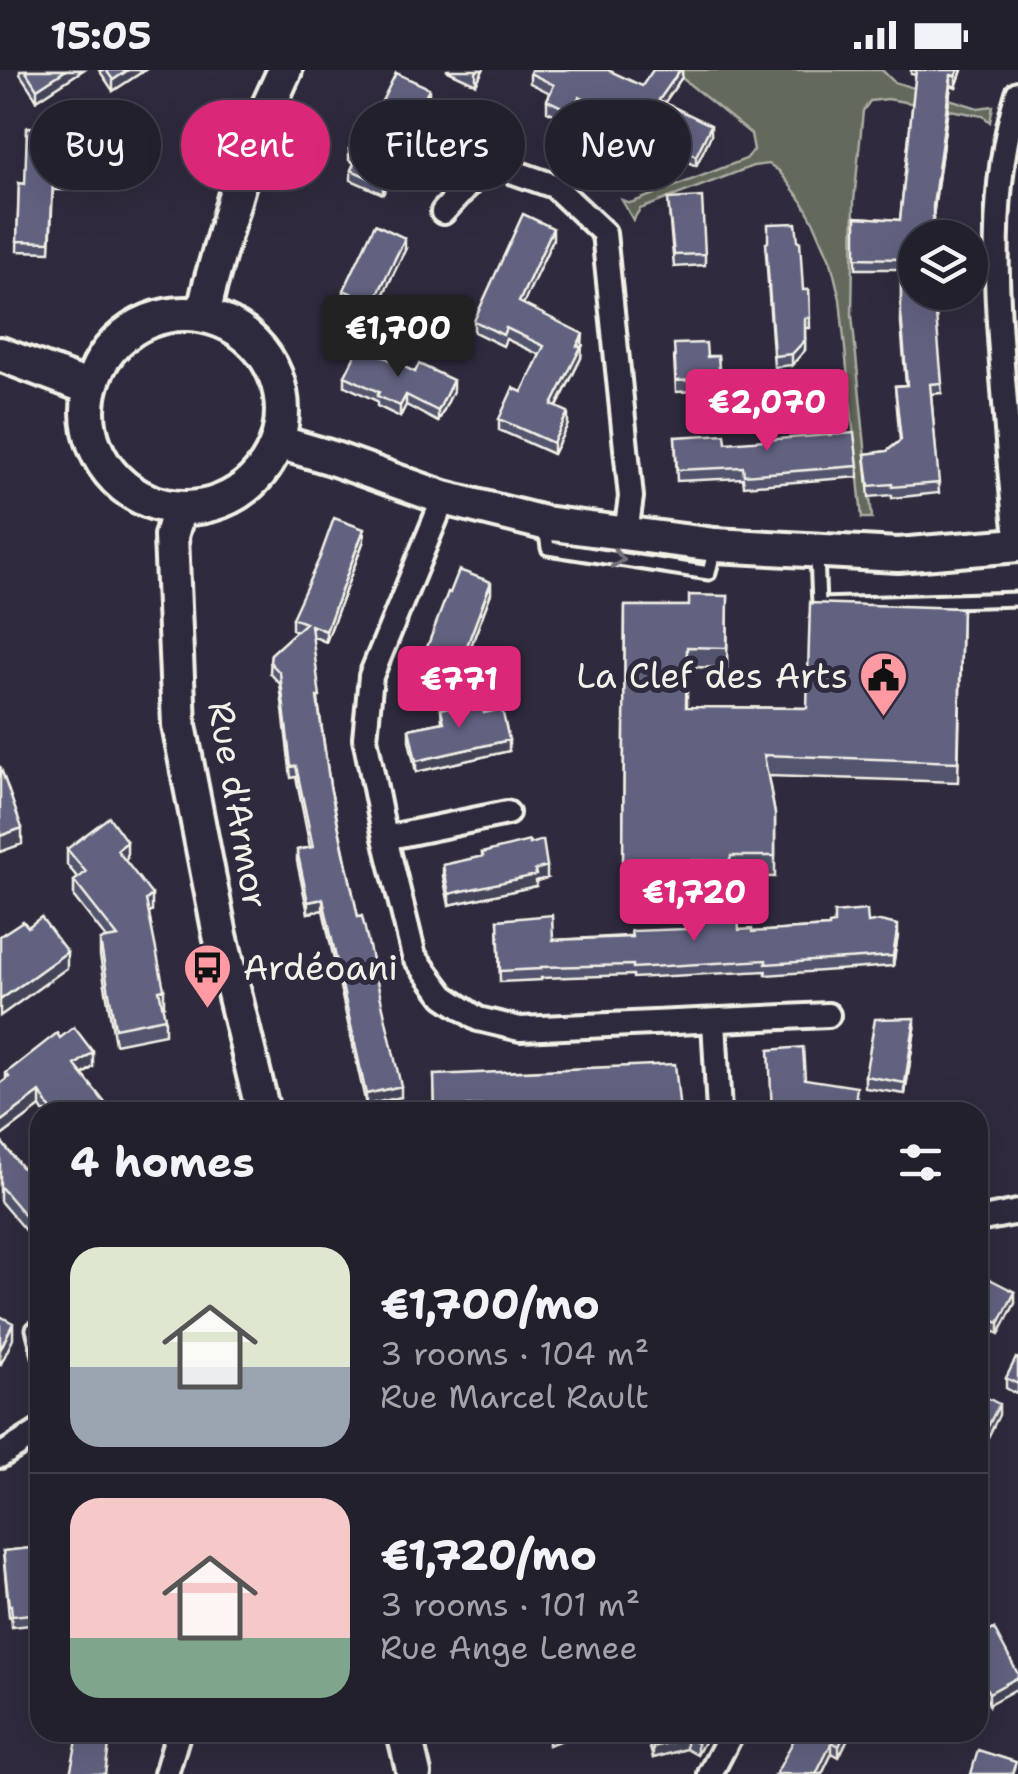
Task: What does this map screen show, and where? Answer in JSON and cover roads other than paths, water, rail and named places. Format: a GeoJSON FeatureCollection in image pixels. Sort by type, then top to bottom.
{"type":"FeatureCollection","features":[{"type":"Feature","properties":{"kind":"main road"},"geometry":{"type":"LineString","coordinates":[[203,315],[248,151],[285,70]]}},
{"type":"Feature","properties":{"kind":"main road"},"geometry":{"type":"LineString","coordinates":[[174,314],[203,315],[234,326],[260,348],[276,376],[283,408],[278,442],[263,470],[240,492],[211,505],[179,508],[151,503],[126,488],[106,468],[93,444],[88,416],[90,388],[102,360],[120,338],[145,322],[174,314]]}},
{"type":"Feature","properties":{"kind":"main road"},"geometry":{"type":"LineString","coordinates":[[0,354],[90,388]]}},
{"type":"Feature","properties":{"kind":"main road"},"geometry":{"type":"LineString","coordinates":[[278,442],[444,498],[544,522],[716,545],[898,556],[1018,544]]}},
{"type":"Feature","properties":{"kind":"main road","name":"Rue d'Armor"},"geometry":{"type":"LineString","coordinates":[[179,508],[170,536],[179,725],[220,935],[261,1102]]}},
{"type":"Feature","properties":{"kind":"main road"},"geometry":{"type":"LineString","coordinates":[[406,1742],[414,1774]]}},
{"type":"Feature","properties":{"kind":"street"},"geometry":{"type":"LineString","coordinates":[[1018,92],[997,204],[1007,297],[1012,502],[1018,544]]}},
{"type":"Feature","properties":{"kind":"street"},"geometry":{"type":"LineString","coordinates":[[444,212],[488,163],[554,186],[604,233],[631,497],[626,533]]}},
{"type":"Feature","properties":{"kind":"street"},"geometry":{"type":"LineString","coordinates":[[444,498],[372,676],[365,738],[414,956],[444,996],[478,1019],[520,1029],[828,1015]]}},
{"type":"Feature","properties":{"kind":"street"},"geometry":{"type":"LineString","coordinates":[[385,838],[507,813]]}},
{"type":"Feature","properties":{"kind":"street"},"geometry":{"type":"LineString","coordinates":[[714,1021],[718,1102]]}},
{"type":"Feature","properties":{"kind":"street"},"geometry":{"type":"LineString","coordinates":[[988,1218],[1018,1212]]}},
{"type":"Feature","properties":{"kind":"street"},"geometry":{"type":"LineString","coordinates":[[0,1456],[30,1437]]}},
{"type":"Feature","properties":{"kind":"street"},"geometry":{"type":"LineString","coordinates":[[166,1774],[176,1742]]}},
{"type":"Feature","properties":{"kind":"street"},"geometry":{"type":"LineString","coordinates":[[710,1774],[727,1742]]}},
{"type":"Feature","properties":{"kind":"lane"},"geometry":{"type":"LineString","coordinates":[[544,522],[548,548],[709,574],[716,545]]}},
{"type":"Feature","properties":{"kind":"lane"},"geometry":{"type":"LineString","coordinates":[[816,550],[819,605],[1018,600]]}},
{"type":"Feature","properties":{"kind":"place","name":"La Clef des Arts"},"geometry":{"type":"Point","coordinates":[883,718]}},
{"type":"Feature","properties":{"kind":"place","name":"Ardéoani"},"geometry":{"type":"Point","coordinates":[208,1010]}}]}
